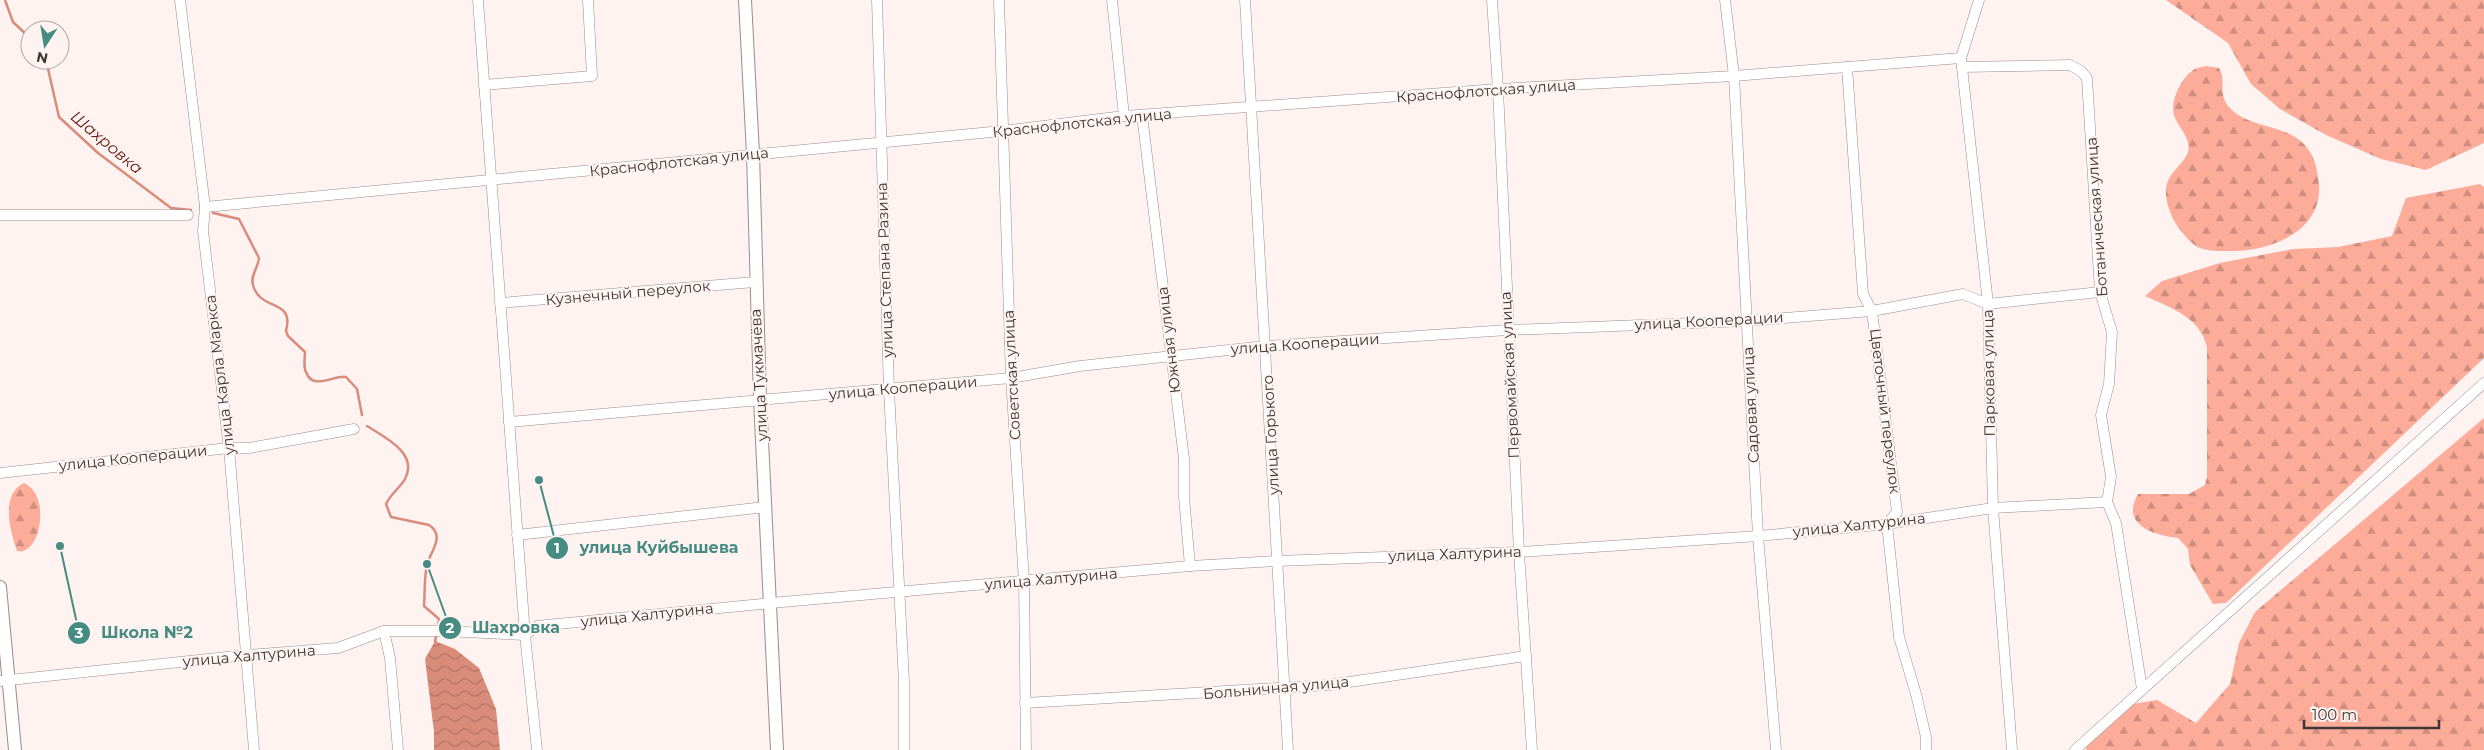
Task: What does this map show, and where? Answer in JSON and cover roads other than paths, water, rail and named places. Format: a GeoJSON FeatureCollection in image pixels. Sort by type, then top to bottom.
{"type":"FeatureCollection","features":[{"type":"Feature","properties":{"kind":"street","name":"улица Карла Маркса"},"geometry":{"type":"LineString","coordinates":[[180,0],[205,207],[203,231],[229,448],[254,750]]}},
{"type":"Feature","properties":{"kind":"street"},"geometry":{"type":"LineString","coordinates":[[478,0],[517,535],[537,750]]}},
{"type":"Feature","properties":{"kind":"street"},"geometry":{"type":"LineString","coordinates":[[484,85],[592,76],[588,0]]}},
{"type":"Feature","properties":{"kind":"street","name":"улица Тукмачёва"},"geometry":{"type":"LineString","coordinates":[[745,0],[753,154],[755,282],[760,399],[778,750]]}},
{"type":"Feature","properties":{"kind":"street","name":"улица Степана Разина"},"geometry":{"type":"LineString","coordinates":[[877,0],[889,390],[901,592],[904,750]]}},
{"type":"Feature","properties":{"kind":"street","name":"Советская улица"},"geometry":{"type":"LineString","coordinates":[[999,0],[1011,378],[1024,581],[1026,750]]}},
{"type":"Feature","properties":{"kind":"street"},"geometry":{"type":"LineString","coordinates":[[1112,0],[1124,116]]}},
{"type":"Feature","properties":{"kind":"street","name":"улица Горького"},"geometry":{"type":"LineString","coordinates":[[1246,0],[1288,750]]}},
{"type":"Feature","properties":{"kind":"street","name":"Первомайская улица"},"geometry":{"type":"LineString","coordinates":[[1492,0],[1498,89],[1519,552],[1532,750]]}},
{"type":"Feature","properties":{"kind":"street","name":"Садовая улица"},"geometry":{"type":"LineString","coordinates":[[1725,0],[1734,76],[1758,536],[1776,750]]}},
{"type":"Feature","properties":{"kind":"street","name":"Парковая улица"},"geometry":{"type":"LineString","coordinates":[[1979,0],[1962,63],[1988,304],[1993,508],[2012,750]]}},
{"type":"Feature","properties":{"kind":"street","name":"Краснофлотская улица"},"geometry":{"type":"LineString","coordinates":[[205,207],[1002,131],[1124,116],[1498,89],[1734,76],[1847,67],[1962,63]]}},
{"type":"Feature","properties":{"kind":"street","name":"Ботаническая улица"},"geometry":{"type":"LineString","coordinates":[[1962,63],[2070,65],[2081,71],[2087,78],[2100,292],[2112,332],[2109,384],[2101,416],[2111,477],[2108,502],[2116,523],[2142,688]]}},
{"type":"Feature","properties":{"kind":"street","name":"Цветочный переулок"},"geometry":{"type":"LineString","coordinates":[[1847,67],[1863,294],[1872,311],[1897,512],[1887,524],[1899,637],[1916,694],[1926,737],[1926,750]]}},
{"type":"Feature","properties":{"kind":"street","name":"Южная улица"},"geometry":{"type":"LineString","coordinates":[[1142,115],[1184,459],[1184,497],[1190,566]]}},
{"type":"Feature","properties":{"kind":"street"},"geometry":{"type":"LineString","coordinates":[[0,215],[188,215]]}},
{"type":"Feature","properties":{"kind":"street","name":"Кузнечный переулок"},"geometry":{"type":"LineString","coordinates":[[500,303],[755,282]]}},
{"type":"Feature","properties":{"kind":"street","name":"улица Кооперации"},"geometry":{"type":"LineString","coordinates":[[509,422],[1011,378],[1080,366],[1266,346],[1508,330],[1747,321],[1872,311],[1963,294],[1988,304],[2100,292]]}},
{"type":"Feature","properties":{"kind":"street"},"geometry":{"type":"LineString","coordinates":[[2075,750],[2484,383]]}},
{"type":"Feature","properties":{"kind":"street","name":"улица Кооперации"},"geometry":{"type":"LineString","coordinates":[[0,473],[229,448],[249,448],[354,429]]}},
{"type":"Feature","properties":{"kind":"street","name":"улица Халтурина"},"geometry":{"type":"LineString","coordinates":[[5,681],[246,655],[338,648],[384,631],[446,631],[525,635],[537,626],[1190,566],[1277,560],[1519,552],[1758,536],[1887,524],[1993,508],[2108,502]]}},
{"type":"Feature","properties":{"kind":"street"},"geometry":{"type":"LineString","coordinates":[[517,535],[765,507]]}},
{"type":"Feature","properties":{"kind":"street"},"geometry":{"type":"LineString","coordinates":[[0,587],[5,681],[15,750]]}},
{"type":"Feature","properties":{"kind":"street"},"geometry":{"type":"LineString","coordinates":[[384,631],[390,658],[398,750]]}},
{"type":"Feature","properties":{"kind":"street","name":"Больничная улица"},"geometry":{"type":"LineString","coordinates":[[1025,703],[1285,690],[1329,686],[1526,656]]}},
{"type":"Feature","properties":{"kind":"water"},"geometry":{"type":"Polygon","coordinates":[[[435,641],[455,649],[479,668],[496,709],[500,750],[434,750],[434,732],[425,659],[435,641]]]}},
{"type":"Feature","properties":{"kind":"waterway","name":"Шахровка"},"geometry":{"type":"LineString","coordinates":[[5,0],[13,22],[20,29]]}},
{"type":"Feature","properties":{"kind":"waterway","name":"Шахровка"},"geometry":{"type":"LineString","coordinates":[[48,70],[59,117],[98,153],[171,208],[191,210]]}},
{"type":"Feature","properties":{"kind":"waterway","name":"Шахровка"},"geometry":{"type":"LineString","coordinates":[[213,213],[239,219],[259,258],[252,282],[253,285],[262,299],[281,309],[286,314],[286,331],[288,336],[305,352],[305,367],[309,378],[313,381],[324,381],[346,377],[357,389],[362,415]]}},
{"type":"Feature","properties":{"kind":"waterway","name":"Шахровка"},"geometry":{"type":"LineString","coordinates":[[367,426],[398,447],[407,461],[408,470],[405,479],[386,504],[391,517],[429,525],[436,534],[436,544],[426,570],[424,606],[439,619],[438,627]]}},
{"type":"Feature","properties":{"kind":"waterway","name":"Шахровка"},"geometry":{"type":"LineString","coordinates":[[437,633],[435,641],[437,644]]}},
{"type":"Feature","properties":{"kind":"place","name":"улица Куйбышева"},"geometry":{"type":"Point","coordinates":[539,480]}},
{"type":"Feature","properties":{"kind":"place","name":"Школа №2"},"geometry":{"type":"Point","coordinates":[60,546]}},
{"type":"Feature","properties":{"kind":"place","name":"Шахровка"},"geometry":{"type":"Point","coordinates":[427,564]}}]}
